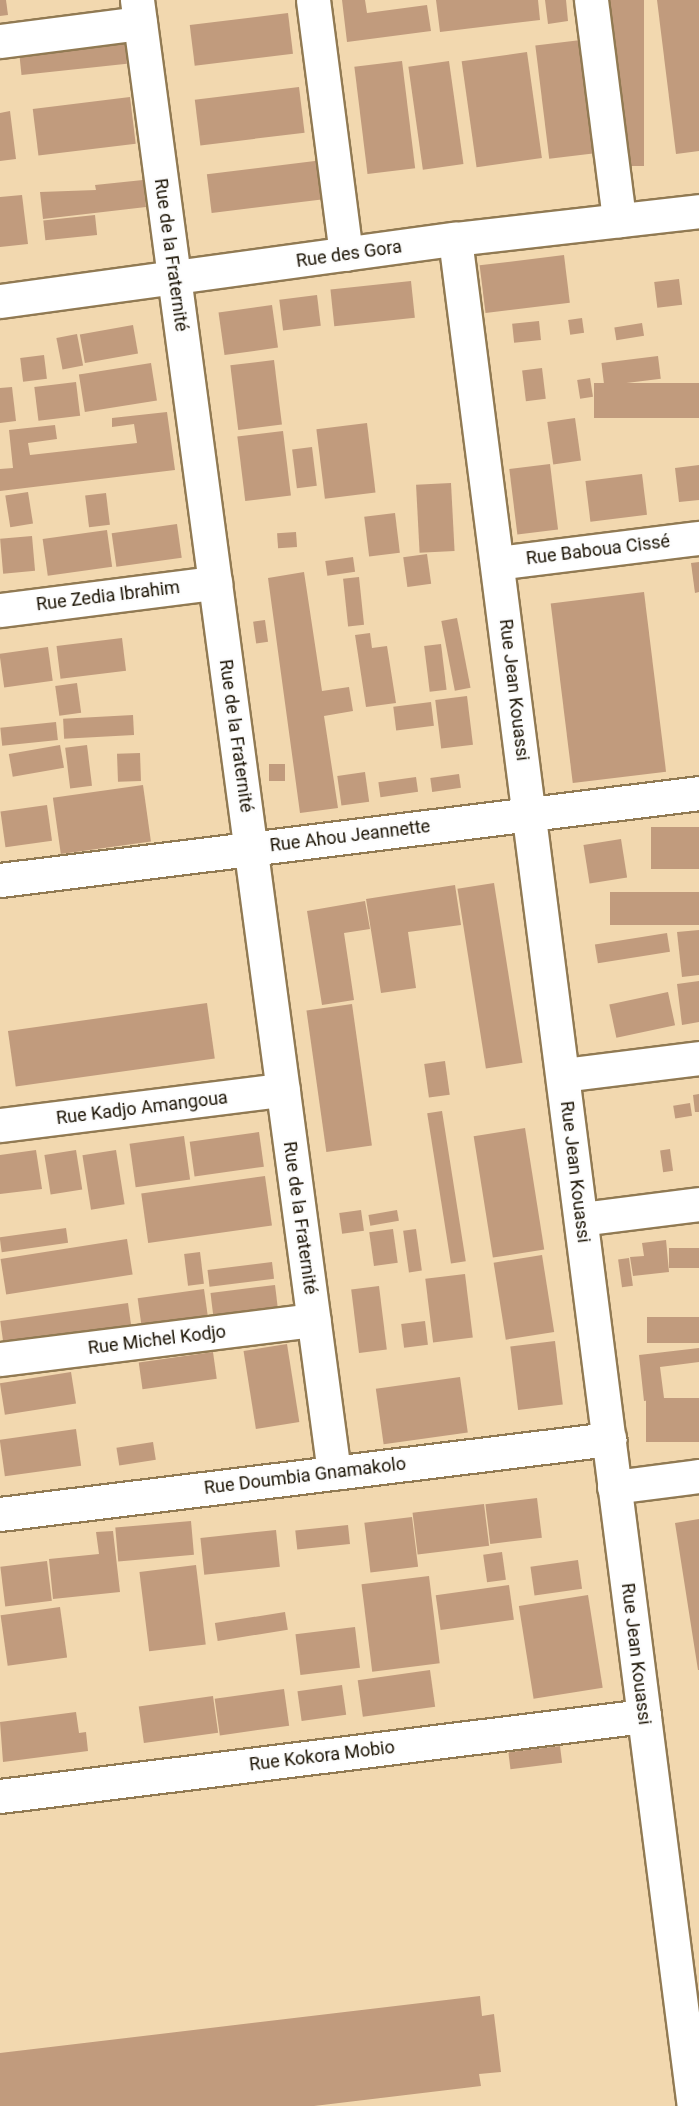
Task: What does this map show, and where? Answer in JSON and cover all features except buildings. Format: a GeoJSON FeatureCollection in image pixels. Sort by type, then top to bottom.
{"type":"FeatureCollection","features":[{"type":"Feature","properties":{"kind":"street"},"geometry":{"type":"LineString","coordinates":[[313,0],[346,254]]}},
{"type":"Feature","properties":{"kind":"street"},"geometry":{"type":"LineString","coordinates":[[591,0],[619,220]]}},
{"type":"Feature","properties":{"kind":"street"},"geometry":{"type":"LineString","coordinates":[[0,40],[138,11]]}},
{"type":"Feature","properties":{"kind":"street","name":"Rue de la Fraternité"},"geometry":{"type":"LineString","coordinates":[[138,11],[334,1473]]}},
{"type":"Feature","properties":{"kind":"street","name":"Rue des Gora"},"geometry":{"type":"LineString","coordinates":[[0,301],[455,239],[699,211]]}},
{"type":"Feature","properties":{"kind":"street","name":"Rue Jean Kouassi"},"geometry":{"type":"LineString","coordinates":[[455,239],[694,2106]]}},
{"type":"Feature","properties":{"kind":"street","name":"Rue Baboua Cissé"},"geometry":{"type":"LineString","coordinates":[[497,563],[699,538]]}},
{"type":"Feature","properties":{"kind":"street","name":"Rue Zedia Ibrahim"},"geometry":{"type":"LineString","coordinates":[[0,610],[215,583]]}},
{"type":"Feature","properties":{"kind":"street","name":"Rue Ahou Jeannette"},"geometry":{"type":"LineString","coordinates":[[0,880],[699,793]]}},
{"type":"Feature","properties":{"kind":"street"},"geometry":{"type":"LineString","coordinates":[[563,1075],[699,1058]]}},
{"type":"Feature","properties":{"kind":"street","name":"Rue Kadjo Amangoua"},"geometry":{"type":"LineString","coordinates":[[0,1125],[283,1090]]}},
{"type":"Feature","properties":{"kind":"street"},"geometry":{"type":"LineString","coordinates":[[581,1219],[699,1204]]}},
{"type":"Feature","properties":{"kind":"street","name":"Rue Michel Kodjo"},"geometry":{"type":"LineString","coordinates":[[0,1359],[314,1320]]}},
{"type":"Feature","properties":{"kind":"street","name":"Rue Doumbia Gnamakolo"},"geometry":{"type":"LineString","coordinates":[[0,1514],[609,1438]]}},
{"type":"Feature","properties":{"kind":"street"},"geometry":{"type":"LineString","coordinates":[[614,1487],[699,1476]]}},
{"type":"Feature","properties":{"kind":"street","name":"Rue Kokora Mobio"},"geometry":{"type":"LineString","coordinates":[[0,1796],[644,1716]]}}]}
